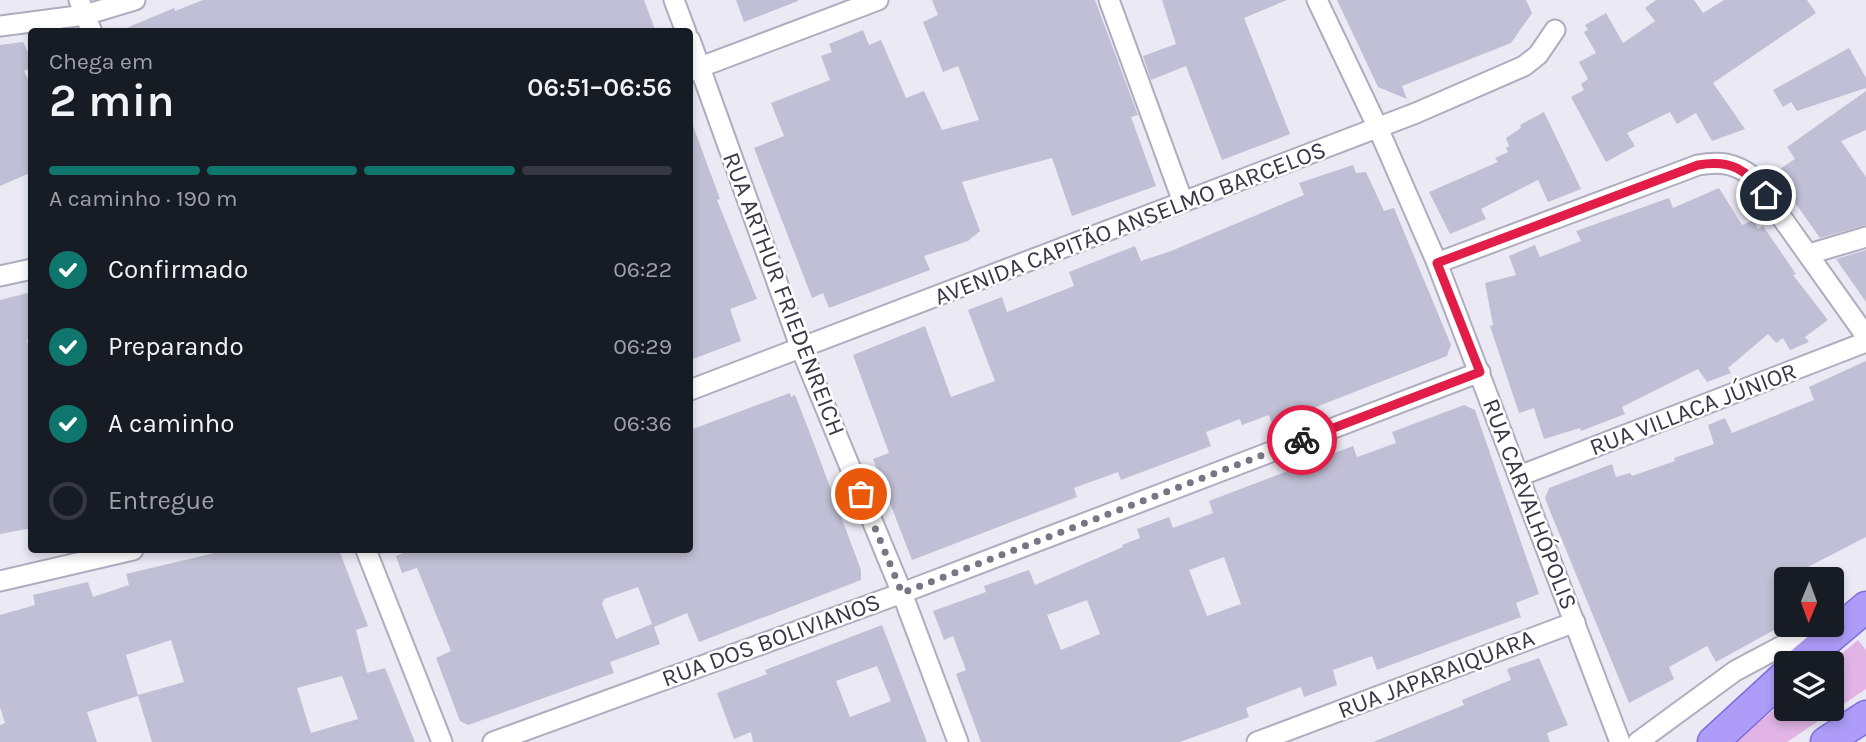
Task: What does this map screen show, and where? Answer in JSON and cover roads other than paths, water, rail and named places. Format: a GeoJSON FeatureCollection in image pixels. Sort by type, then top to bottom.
{"type":"FeatureCollection","features":[{"type":"Feature","properties":{"kind":"main road"},"geometry":{"type":"LineString","coordinates":[[1814,651],[1866,605]]}},
{"type":"Feature","properties":{"kind":"main road"},"geometry":{"type":"LineString","coordinates":[[1713,742],[1774,686]]}},
{"type":"Feature","properties":{"kind":"main road"},"geometry":{"type":"LineString","coordinates":[[1826,742],[1866,716]]}},
{"type":"Feature","properties":{"kind":"street"},"geometry":{"type":"LineString","coordinates":[[0,26],[86,15],[135,0]]}},
{"type":"Feature","properties":{"kind":"street"},"geometry":{"type":"LineString","coordinates":[[674,0],[684,28]]}},
{"type":"Feature","properties":{"kind":"street"},"geometry":{"type":"LineString","coordinates":[[695,69],[878,0]]}},
{"type":"Feature","properties":{"kind":"street"},"geometry":{"type":"LineString","coordinates":[[1109,0],[1183,202]]}},
{"type":"Feature","properties":{"kind":"street","name":"RUA CARVALHÓPOLIS"},"geometry":{"type":"LineString","coordinates":[[1317,0],[1378,128],[1437,263],[1620,742]]}},
{"type":"Feature","properties":{"kind":"street","name":"AVENIDA CAPITÃO ANSELMO BARCELOS"},"geometry":{"type":"LineString","coordinates":[[693,389],[1378,128],[1511,73],[1538,55],[1555,30]]}},
{"type":"Feature","properties":{"kind":"street","name":"RUA ARTHUR FRIEDENREICH"},"geometry":{"type":"LineString","coordinates":[[695,69],[800,346],[902,593],[958,742]]}},
{"type":"Feature","properties":{"kind":"street"},"geometry":{"type":"LineString","coordinates":[[1437,263],[1698,165],[1714,162],[1739,167],[1752,176],[1866,336]]}},
{"type":"Feature","properties":{"kind":"street"},"geometry":{"type":"LineString","coordinates":[[1808,254],[1866,237]]}},
{"type":"Feature","properties":{"kind":"street"},"geometry":{"type":"LineString","coordinates":[[0,276],[28,270]]}},
{"type":"Feature","properties":{"kind":"street","name":"RUA VILLACA JÚNIOR"},"geometry":{"type":"LineString","coordinates":[[1519,476],[1866,342]]}},
{"type":"Feature","properties":{"kind":"street","name":"RUA DOS BOLIVIANOS"},"geometry":{"type":"LineString","coordinates":[[493,742],[902,593],[1480,372]]}},
{"type":"Feature","properties":{"kind":"street"},"geometry":{"type":"LineString","coordinates":[[0,581],[120,553]]}},
{"type":"Feature","properties":{"kind":"street"},"geometry":{"type":"LineString","coordinates":[[367,553],[442,742]]}},
{"type":"Feature","properties":{"kind":"street"},"geometry":{"type":"LineString","coordinates":[[1844,614],[1866,605]]}},
{"type":"Feature","properties":{"kind":"street","name":"RUA JAPARAIQUARA"},"geometry":{"type":"LineString","coordinates":[[1257,742],[1575,622]]}},
{"type":"Feature","properties":{"kind":"street"},"geometry":{"type":"LineString","coordinates":[[1638,742],[1735,671],[1799,637]]}}]}
